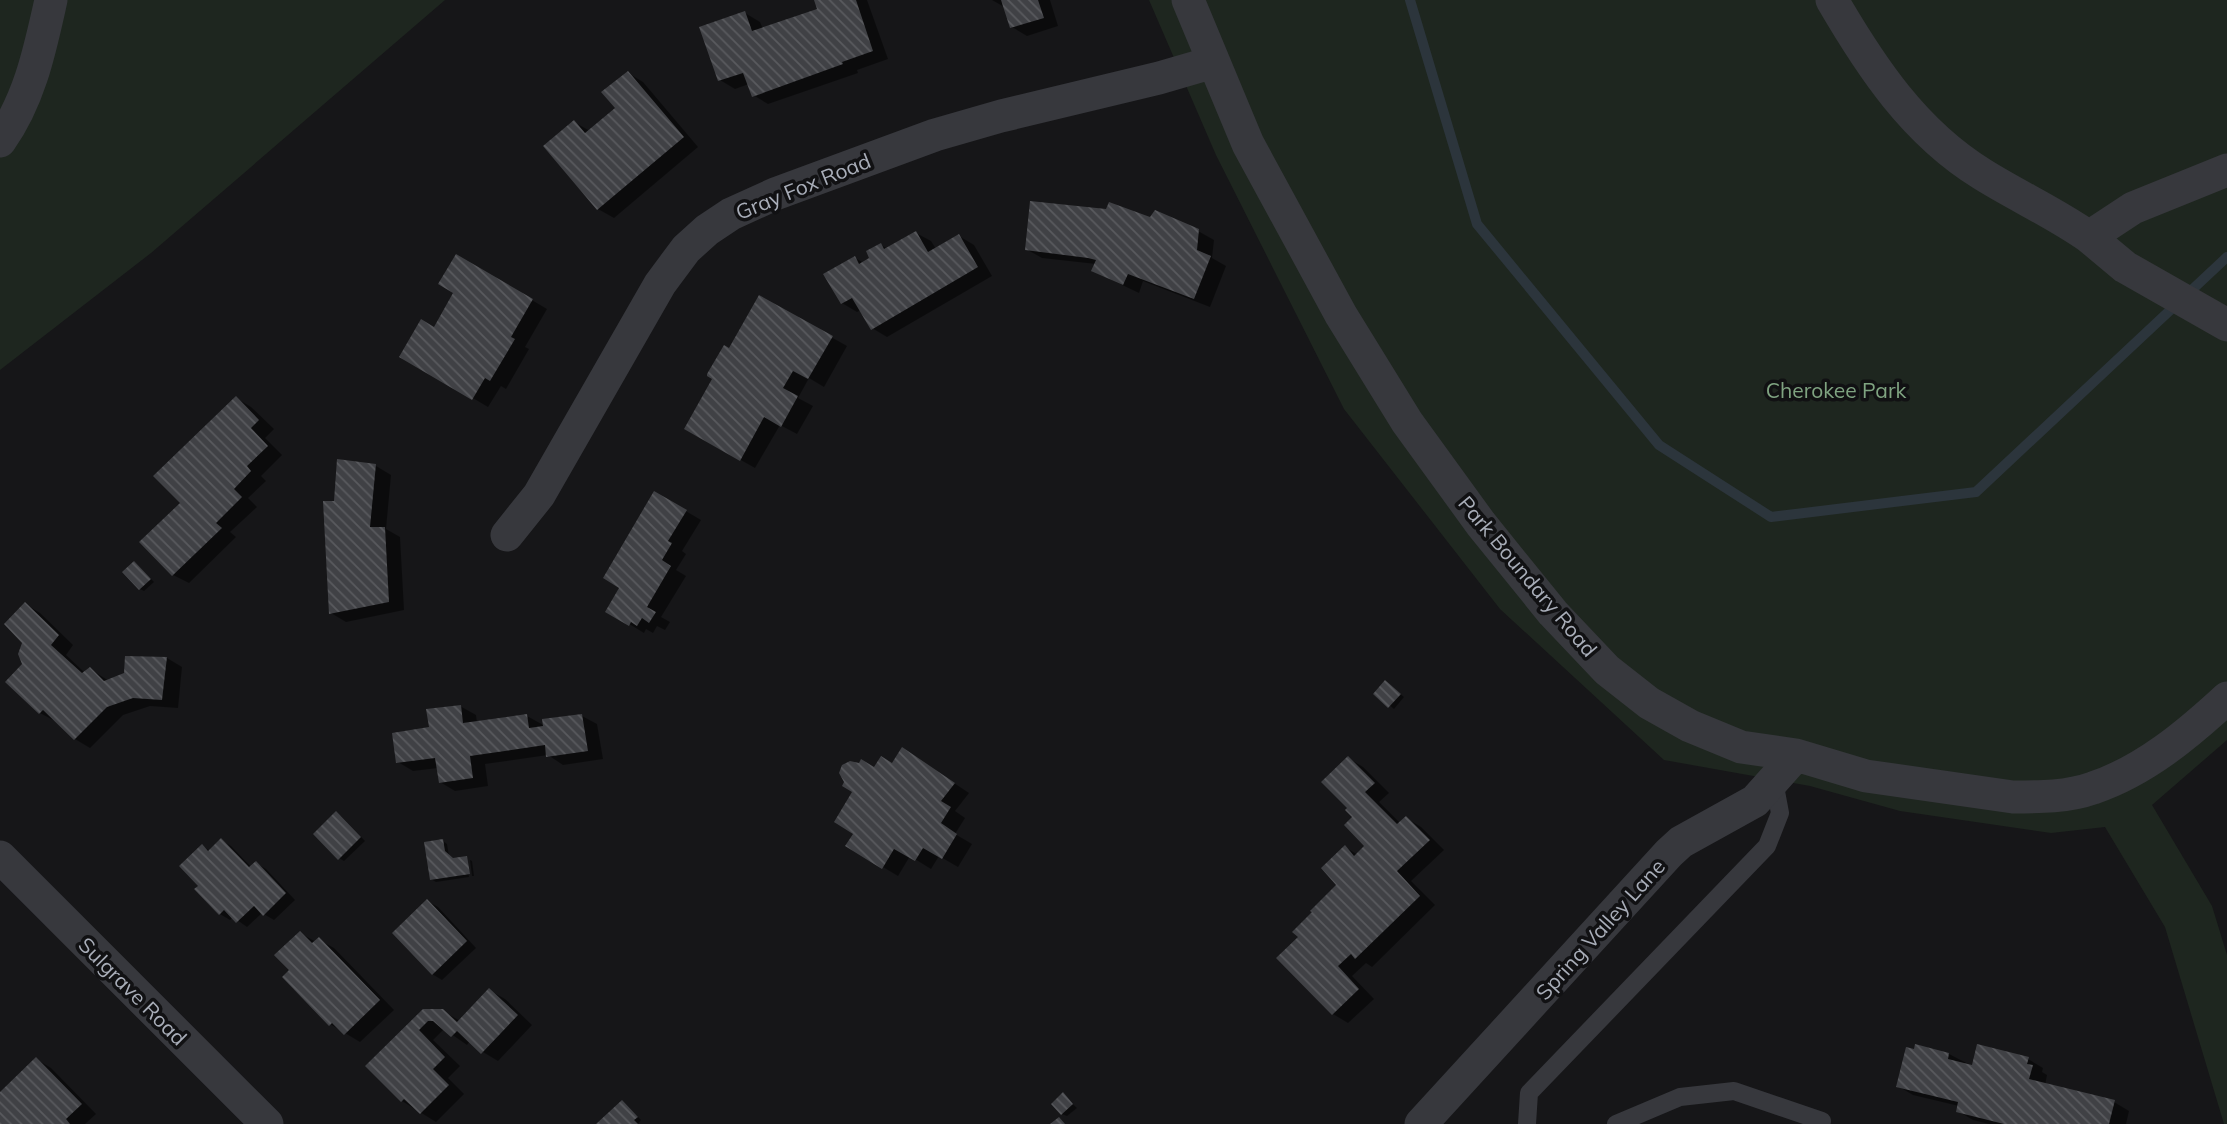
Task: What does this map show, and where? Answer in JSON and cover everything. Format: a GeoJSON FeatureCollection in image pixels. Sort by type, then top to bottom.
{"type":"FeatureCollection","features":[{"type":"Feature","properties":{"kind":"street"},"geometry":{"type":"LineString","coordinates":[[0,141],[23,99],[36,65],[51,0]]}},
{"type":"Feature","properties":{"kind":"street","name":"Park Boundary Road"},"geometry":{"type":"LineString","coordinates":[[1188,0],[1248,144],[1356,339],[1407,422],[1480,524],[1553,613],[1607,670],[1649,703],[1690,726],[1741,747],[1796,755],[1866,776],[2013,797],[2066,794],[2093,788],[2155,757],[2227,698]]}},
{"type":"Feature","properties":{"kind":"street"},"geometry":{"type":"LineString","coordinates":[[1832,0],[1876,71],[1913,117],[1949,149],[1981,173],[2057,214],[2125,267],[2224,323]]}},
{"type":"Feature","properties":{"kind":"street","name":"Gray Fox Road"},"geometry":{"type":"LineString","coordinates":[[507,535],[539,495],[660,284],[687,249],[707,230],[731,214],[775,194],[935,135],[1214,62]]}},
{"type":"Feature","properties":{"kind":"street"},"geometry":{"type":"LineString","coordinates":[[2089,237],[2133,208],[2227,170]]}},
{"type":"Feature","properties":{"kind":"street","name":"Spring Valley Lane"},"geometry":{"type":"LineString","coordinates":[[1421,1124],[1669,853],[1681,842],[1755,801],[1796,755]]}},
{"type":"Feature","properties":{"kind":"street","name":"Sulgrave Road"},"geometry":{"type":"LineString","coordinates":[[0,857],[267,1124]]}},
{"type":"Feature","properties":{"kind":"lane"},"geometry":{"type":"LineString","coordinates":[[1527,1124],[1529,1093],[1767,846],[1780,813],[1774,781]]}},
{"type":"Feature","properties":{"kind":"lane"},"geometry":{"type":"LineString","coordinates":[[1616,1124],[1680,1097],[1734,1091],[1822,1121]]}},
{"type":"Feature","properties":{"kind":"green space"},"geometry":{"type":"Polygon","coordinates":[[[0,0],[445,0],[151,253],[0,370],[0,0]]]}},
{"type":"Feature","properties":{"kind":"green space","name":"Cherokee Park"},"geometry":{"type":"Polygon","coordinates":[[[1149,0],[2227,0],[2227,740],[2152,805],[2212,906],[2227,955],[2227,1124],[2224,1124],[2165,927],[2105,827],[2051,833],[1900,811],[1810,786],[1664,760],[1500,609],[1344,409],[1216,155],[1149,0]]]}},
{"type":"Feature","properties":{"kind":"building"},"geometry":{"type":"Polygon","coordinates":[[[814,0],[856,0],[873,51],[752,97],[743,73],[718,81],[699,27],[745,11],[752,31],[817,9],[814,0]]]}},
{"type":"Feature","properties":{"kind":"building"},"geometry":{"type":"Polygon","coordinates":[[[1001,0],[1038,0],[1044,18],[1010,28],[1001,0]]]}},
{"type":"Feature","properties":{"kind":"building"},"geometry":{"type":"Polygon","coordinates":[[[628,71],[684,137],[597,210],[543,146],[574,120],[585,133],[615,108],[601,92],[628,71]]]}},
{"type":"Feature","properties":{"kind":"building"},"geometry":{"type":"Polygon","coordinates":[[[1030,201],[1106,209],[1109,202],[1150,217],[1155,210],[1199,229],[1197,250],[1211,256],[1194,299],[1128,274],[1123,285],[1091,271],[1096,260],[1025,250],[1030,201]]]}},
{"type":"Feature","properties":{"kind":"building"},"geometry":{"type":"Polygon","coordinates":[[[916,231],[928,252],[959,234],[978,267],[871,330],[852,298],[841,304],[823,274],[855,256],[859,264],[869,258],[866,251],[881,243],[884,249],[916,231]]]}},
{"type":"Feature","properties":{"kind":"building"},"geometry":{"type":"Polygon","coordinates":[[[456,254],[533,299],[511,337],[515,339],[490,381],[485,378],[472,400],[399,357],[421,319],[434,327],[453,293],[438,284],[456,254]]]}},
{"type":"Feature","properties":{"kind":"building"},"geometry":{"type":"Polygon","coordinates":[[[759,295],[833,336],[808,379],[793,371],[783,388],[798,396],[781,427],[764,417],[740,461],[684,429],[712,379],[707,374],[724,345],[729,348],[759,295]]]}},
{"type":"Feature","properties":{"kind":"building"},"geometry":{"type":"Polygon","coordinates":[[[236,396],[259,420],[251,428],[268,446],[247,466],[251,471],[234,489],[242,497],[216,523],[222,528],[172,576],[139,542],[180,503],[153,476],[236,396]]]}},
{"type":"Feature","properties":{"kind":"building"},"geometry":{"type":"Polygon","coordinates":[[[337,459],[376,464],[370,527],[385,527],[389,602],[329,614],[323,501],[334,501],[337,459]]]}},
{"type":"Feature","properties":{"kind":"building"},"geometry":{"type":"Polygon","coordinates":[[[654,491],[687,510],[668,541],[672,543],[662,560],[671,566],[647,607],[656,612],[649,623],[642,618],[637,626],[631,622],[629,626],[605,612],[619,588],[603,578],[654,491]]]}},
{"type":"Feature","properties":{"kind":"building"},"geometry":{"type":"Polygon","coordinates":[[[134,561],[151,579],[139,590],[122,572],[134,561]]]}},
{"type":"Feature","properties":{"kind":"building"},"geometry":{"type":"Polygon","coordinates":[[[25,602],[59,635],[51,645],[82,673],[90,667],[104,681],[124,673],[125,656],[167,657],[162,700],[133,698],[107,707],[74,740],[43,710],[39,714],[5,682],[22,664],[18,654],[22,643],[4,624],[25,602]]]}},
{"type":"Feature","properties":{"kind":"building"},"geometry":{"type":"Polygon","coordinates":[[[1385,680],[1401,694],[1388,708],[1373,694],[1385,680]]]}},
{"type":"Feature","properties":{"kind":"building"},"geometry":{"type":"Polygon","coordinates":[[[461,705],[463,723],[527,714],[529,728],[543,726],[542,719],[582,714],[588,751],[546,757],[545,745],[470,756],[473,778],[439,783],[435,758],[396,763],[392,733],[429,727],[426,709],[461,705]]]}},
{"type":"Feature","properties":{"kind":"building"},"geometry":{"type":"Polygon","coordinates":[[[902,747],[955,783],[941,801],[951,807],[941,823],[957,834],[942,859],[923,848],[915,861],[894,849],[882,869],[845,846],[853,834],[834,822],[852,792],[842,786],[844,782],[839,773],[842,765],[850,761],[859,763],[861,759],[874,767],[881,756],[892,763],[902,747]]]}},
{"type":"Feature","properties":{"kind":"building"},"geometry":{"type":"Polygon","coordinates":[[[1348,756],[1375,783],[1365,792],[1397,824],[1406,816],[1430,840],[1397,871],[1420,896],[1355,959],[1351,954],[1338,966],[1359,989],[1332,1015],[1276,958],[1298,937],[1292,932],[1336,885],[1321,868],[1345,845],[1354,856],[1364,846],[1344,825],[1352,817],[1345,810],[1347,808],[1321,782],[1348,756]]]}},
{"type":"Feature","properties":{"kind":"building"},"geometry":{"type":"Polygon","coordinates":[[[336,811],[361,837],[338,860],[313,834],[336,811]]]}},
{"type":"Feature","properties":{"kind":"building"},"geometry":{"type":"Polygon","coordinates":[[[221,838],[249,867],[256,861],[286,893],[263,916],[254,906],[236,923],[224,910],[219,915],[194,889],[198,886],[179,866],[202,844],[208,851],[221,838]]]}},
{"type":"Feature","properties":{"kind":"building"},"geometry":{"type":"Polygon","coordinates":[[[443,839],[445,851],[453,858],[467,856],[470,874],[430,880],[424,842],[443,839]]]}},
{"type":"Feature","properties":{"kind":"building"},"geometry":{"type":"Polygon","coordinates":[[[427,899],[467,941],[432,975],[392,933],[427,899]]]}},
{"type":"Feature","properties":{"kind":"building"},"geometry":{"type":"Polygon","coordinates":[[[300,931],[312,943],[319,937],[380,1000],[344,1035],[332,1023],[329,1026],[282,977],[289,970],[274,955],[300,931]]]}},
{"type":"Feature","properties":{"kind":"building"},"geometry":{"type":"Polygon","coordinates":[[[489,988],[518,1015],[481,1054],[457,1031],[451,1037],[433,1021],[428,1021],[419,1030],[445,1057],[433,1069],[449,1085],[420,1114],[404,1099],[401,1102],[365,1066],[423,1009],[443,1009],[457,1022],[489,988]]]}},
{"type":"Feature","properties":{"kind":"building"},"geometry":{"type":"Polygon","coordinates":[[[1915,1044],[1949,1053],[1948,1059],[1972,1065],[1977,1044],[2029,1057],[2027,1064],[2033,1065],[2029,1079],[2115,1100],[2109,1124],[2004,1124],[1956,1112],[1958,1102],[1896,1087],[1906,1047],[1914,1049],[1915,1044]]]}},
{"type":"Feature","properties":{"kind":"building"},"geometry":{"type":"Polygon","coordinates":[[[36,1057],[82,1104],[66,1119],[70,1124],[0,1124],[0,1092],[36,1057]]]}},
{"type":"Feature","properties":{"kind":"building"},"geometry":{"type":"Polygon","coordinates":[[[1063,1092],[1073,1104],[1061,1115],[1051,1104],[1063,1092]]]}},
{"type":"Feature","properties":{"kind":"building"},"geometry":{"type":"Polygon","coordinates":[[[622,1100],[638,1117],[634,1120],[638,1124],[596,1124],[622,1100]]]}},
{"type":"Feature","properties":{"kind":"building"},"geometry":{"type":"Polygon","coordinates":[[[1059,1117],[1065,1124],[1050,1124],[1059,1117]]]}},
{"type":"Feature","properties":{"kind":"waterway"},"geometry":{"type":"LineString","coordinates":[[1410,0],[1477,224],[1659,445],[1771,517],[1976,492],[2227,257]]}}]}
